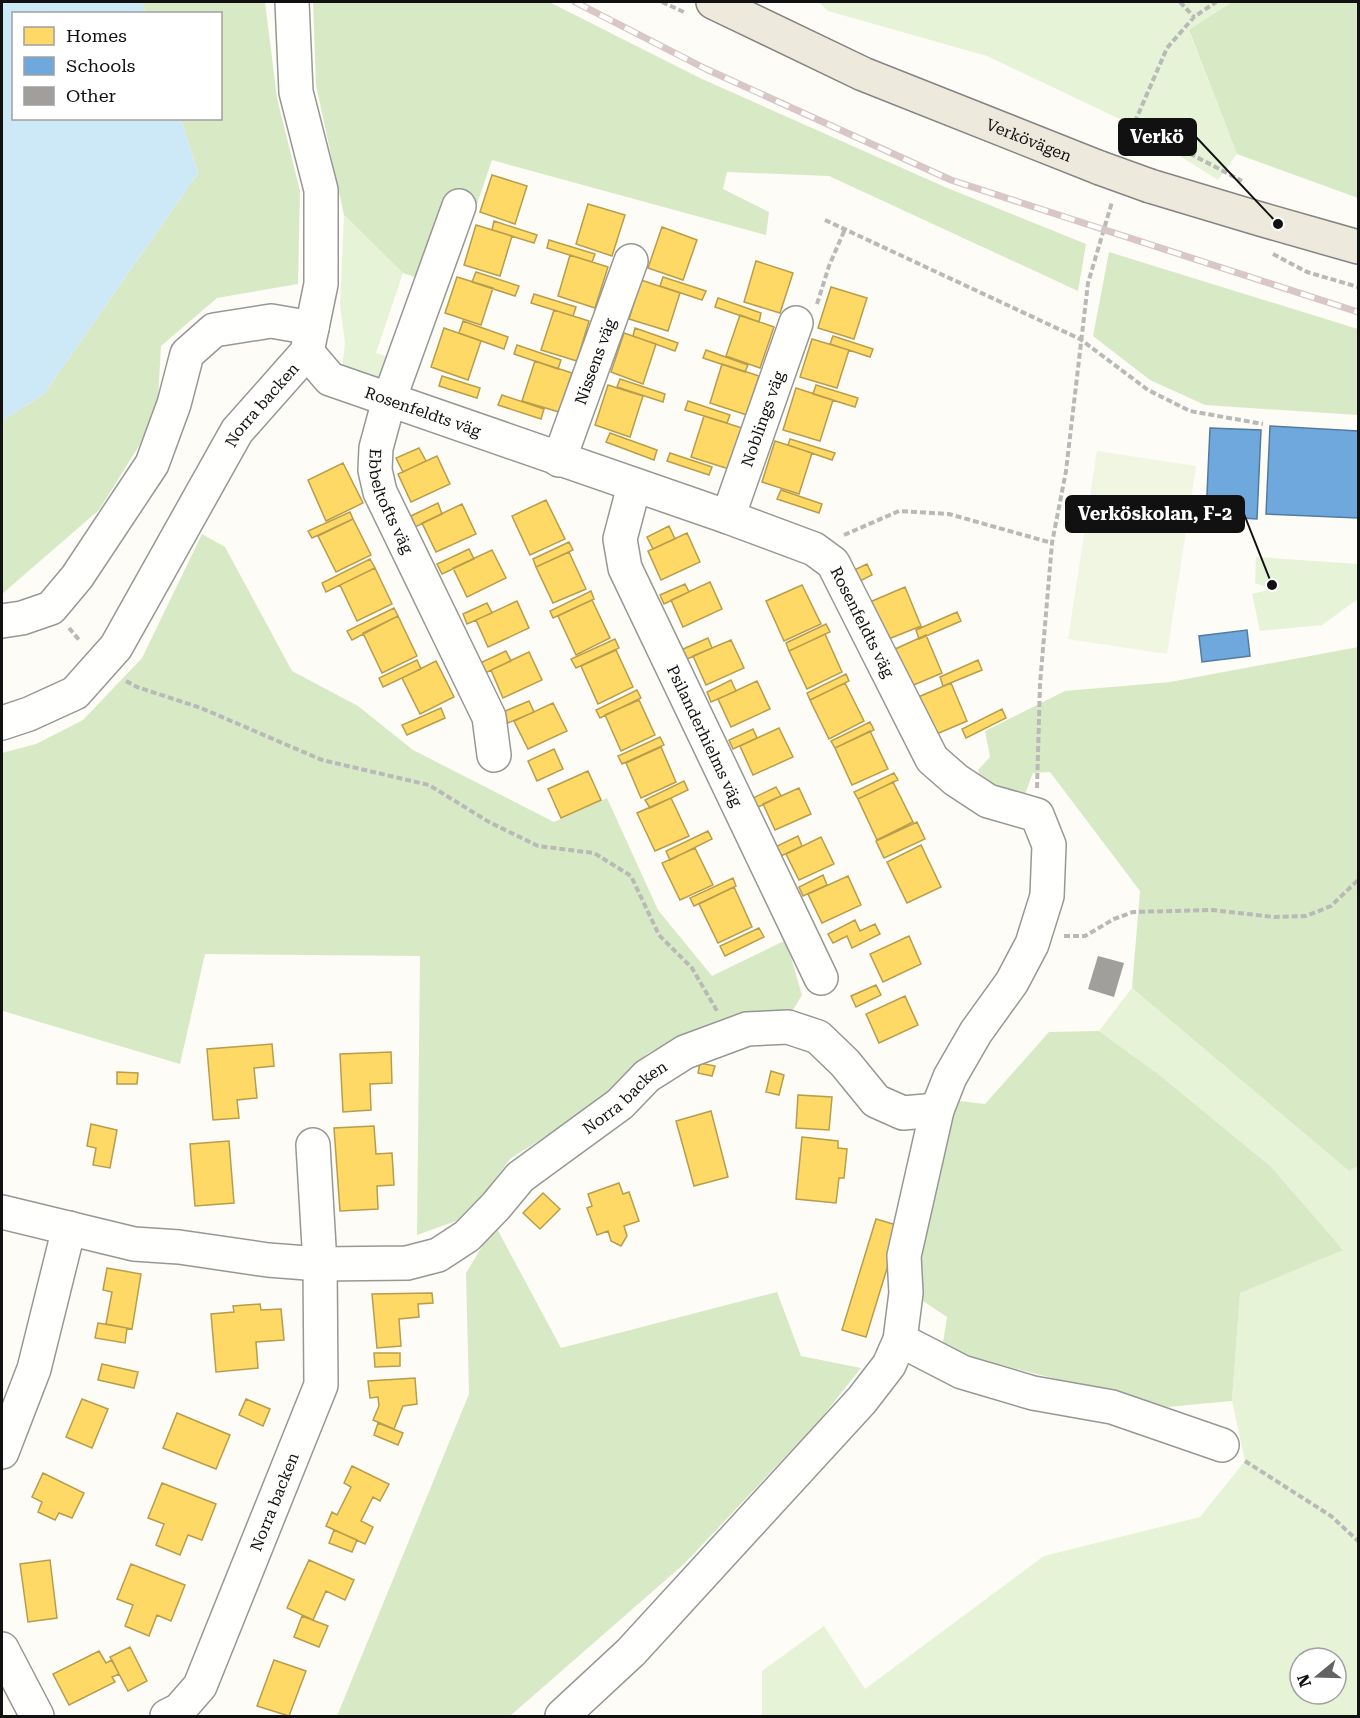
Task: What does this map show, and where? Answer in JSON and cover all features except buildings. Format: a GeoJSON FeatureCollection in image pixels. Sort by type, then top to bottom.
{"type":"FeatureCollection","features":[{"type":"Feature","properties":{"kind":"main road","name":"Verkövägen"},"geometry":{"type":"LineString","coordinates":[[713,2],[863,74],[1113,173],[1359,247]]}},
{"type":"Feature","properties":{"kind":"street"},"geometry":{"type":"LineString","coordinates":[[2,621],[22,618],[51,608],[77,577],[152,464],[174,404],[187,354],[214,330],[271,321],[309,340],[321,284],[321,190],[296,92],[292,2]]}},
{"type":"Feature","properties":{"kind":"street","name":"Ebbeltofts väg"},"geometry":{"type":"LineString","coordinates":[[459,206],[388,400],[376,447],[375,470],[380,492],[489,717],[494,755]]}},
{"type":"Feature","properties":{"kind":"street","name":"Nissens väg"},"geometry":{"type":"LineString","coordinates":[[559,460],[631,261]]}},
{"type":"Feature","properties":{"kind":"street","name":"Noblings väg"},"geometry":{"type":"LineString","coordinates":[[728,517],[796,322]]}},
{"type":"Feature","properties":{"kind":"street","name":"Rosenfeldts väg"},"geometry":{"type":"LineString","coordinates":[[309,340],[330,379],[814,549],[833,563],[932,759],[956,780],[988,801],[1036,815]]}},
{"type":"Feature","properties":{"kind":"street","name":"Norra backen"},"geometry":{"type":"LineString","coordinates":[[2,723],[29,714],[75,693],[116,647],[237,430],[309,340]]}},
{"type":"Feature","properties":{"kind":"street","name":"Psilanderhielms väg"},"geometry":{"type":"LineString","coordinates":[[634,486],[620,540],[625,568],[822,978]]}},
{"type":"Feature","properties":{"kind":"street"},"geometry":{"type":"LineString","coordinates":[[562,1716],[631,1652],[862,1400],[889,1365],[900,1340],[906,1293],[904,1256],[937,1110],[950,1077],[976,1032],[1012,982],[1032,944],[1047,896],[1049,845],[1036,815]]}},
{"type":"Feature","properties":{"kind":"street","name":"Norra backen"},"geometry":{"type":"LineString","coordinates":[[2,1212],[134,1244],[179,1247],[268,1260],[320,1264],[407,1263],[438,1255],[467,1236],[520,1177],[620,1104],[647,1077],[685,1052],[747,1029],[788,1027],[818,1037],[846,1063],[876,1101],[903,1113],[937,1110]]}},
{"type":"Feature","properties":{"kind":"street","name":"Norra backen"},"geometry":{"type":"LineString","coordinates":[[167,1716],[179,1710],[200,1686],[321,1385],[320,1264],[313,1145]]}},
{"type":"Feature","properties":{"kind":"street"},"geometry":{"type":"LineString","coordinates":[[2,1452],[34,1370],[69,1228]]}},
{"type":"Feature","properties":{"kind":"street"},"geometry":{"type":"LineString","coordinates":[[900,1340],[962,1372],[1034,1393],[1112,1407],[1222,1445]]}},
{"type":"Feature","properties":{"kind":"street"},"geometry":{"type":"LineString","coordinates":[[2,1649],[37,1716]]}},
{"type":"Feature","properties":{"kind":"path"},"geometry":{"type":"LineString","coordinates":[[1180,2],[1194,17]]}},
{"type":"Feature","properties":{"kind":"path"},"geometry":{"type":"LineString","coordinates":[[1036,815],[1040,684],[1052,543],[1066,471],[1088,283],[1113,173],[1167,48],[1194,17],[1216,2]]}},
{"type":"Feature","properties":{"kind":"path"},"geometry":{"type":"LineString","coordinates":[[1134,124],[1249,184]]}},
{"type":"Feature","properties":{"kind":"path"},"geometry":{"type":"LineString","coordinates":[[825,220],[1080,339],[1148,390],[1190,411],[1263,424]]}},
{"type":"Feature","properties":{"kind":"path"},"geometry":{"type":"LineString","coordinates":[[796,322],[812,320],[829,266],[845,230]]}},
{"type":"Feature","properties":{"kind":"path"},"geometry":{"type":"LineString","coordinates":[[814,549],[899,511],[949,513],[1052,543]]}},
{"type":"Feature","properties":{"kind":"path"},"geometry":{"type":"LineString","coordinates":[[126,681],[137,687],[201,708],[322,760],[429,785],[489,822],[538,846],[594,853],[631,876],[659,934],[692,968],[732,1035]]}},
{"type":"Feature","properties":{"kind":"path"},"geometry":{"type":"LineString","coordinates":[[1037,927],[1065,936],[1085,936],[1114,919],[1133,912],[1212,910],[1274,917],[1306,916],[1330,906],[1359,880]]}},
{"type":"Feature","properties":{"kind":"path"},"geometry":{"type":"LineString","coordinates":[[1222,1445],[1331,1516],[1359,1541]]}},
{"type":"Feature","properties":{"kind":"green space"},"geometry":{"type":"Polygon","coordinates":[[[142,2],[265,2],[277,98],[300,191],[298,284],[217,298],[161,346],[157,417],[99,510],[2,594],[2,421],[44,394],[198,173],[181,120],[222,120],[222,12],[146,12],[142,2]]]}},
{"type":"Feature","properties":{"kind":"green space"},"geometry":{"type":"Polygon","coordinates":[[[313,2],[549,2],[702,79],[945,187],[1086,244],[1078,291],[829,176],[727,172],[723,189],[769,212],[766,235],[492,160],[475,210],[418,278],[403,273],[344,215],[316,85],[313,2]]]}},
{"type":"Feature","properties":{"kind":"green space"},"geometry":{"type":"Polygon","coordinates":[[[819,2],[1232,2],[1189,31],[1237,154],[1218,180],[1126,122],[987,56],[828,11],[819,2]]]}},
{"type":"Feature","properties":{"kind":"green space"},"geometry":{"type":"Polygon","coordinates":[[[1232,2],[1358,2],[1358,198],[1237,154],[1189,30],[1232,2]]]}},
{"type":"Feature","properties":{"kind":"green space"},"geometry":{"type":"Polygon","coordinates":[[[344,215],[403,273],[376,353],[396,359],[386,376],[375,380],[342,370],[345,343],[340,305],[344,215]]]}},
{"type":"Feature","properties":{"kind":"green space"},"geometry":{"type":"Polygon","coordinates":[[[1109,252],[1358,329],[1358,415],[1205,405],[1150,380],[1093,336],[1109,252]]]}},
{"type":"Feature","properties":{"kind":"green space"},"geometry":{"type":"Polygon","coordinates":[[[1097,451],[1196,466],[1167,654],[1068,639],[1097,451]]]}},
{"type":"Feature","properties":{"kind":"green space"},"geometry":{"type":"Polygon","coordinates":[[[202,534],[225,547],[292,671],[358,706],[413,750],[554,822],[607,798],[658,910],[712,976],[786,940],[802,995],[793,1010],[741,1012],[648,1053],[597,1103],[510,1159],[486,1191],[456,1221],[417,1235],[420,956],[205,954],[180,1064],[3,1011],[2,1014],[2,753],[36,744],[83,720],[142,658],[202,534]]]}},
{"type":"Feature","properties":{"kind":"green space"},"geometry":{"type":"Polygon","coordinates":[[[1256,557],[1358,564],[1358,599],[1322,625],[1260,631],[1252,594],[1272,589],[1255,583],[1256,557]]]}},
{"type":"Feature","properties":{"kind":"green space"},"geometry":{"type":"Polygon","coordinates":[[[1358,647],[1358,1166],[1349,1171],[1132,988],[1140,891],[1050,772],[1033,773],[1023,799],[984,787],[978,770],[990,757],[985,731],[1065,691],[1170,682],[1358,647]]]}},
{"type":"Feature","properties":{"kind":"green space"},"geometry":{"type":"Polygon","coordinates":[[[1132,988],[1349,1171],[1358,1166],[1358,1716],[762,1716],[762,1671],[824,1626],[865,1689],[1044,1556],[1200,1517],[1245,1461],[1232,1401],[1240,1293],[1343,1249],[1158,1074],[1099,1031],[1132,988]]]}},
{"type":"Feature","properties":{"kind":"green space"},"geometry":{"type":"Polygon","coordinates":[[[1099,1031],[1158,1074],[1271,1167],[1343,1250],[1240,1293],[1232,1401],[1167,1407],[942,1350],[947,1317],[920,1299],[918,1246],[951,1100],[985,1104],[1049,1032],[1099,1031]]]}},
{"type":"Feature","properties":{"kind":"green space"},"geometry":{"type":"Polygon","coordinates":[[[495,1225],[561,1348],[777,1292],[801,1356],[861,1368],[818,1422],[684,1564],[510,1716],[337,1716],[469,1394],[466,1273],[495,1225]]]}},
{"type":"Feature","properties":{"kind":"water"},"geometry":{"type":"Polygon","coordinates":[[[2,2],[142,2],[146,12],[12,12],[12,120],[181,120],[198,173],[44,394],[2,421],[2,2]]]}},
{"type":"Feature","properties":{"kind":"railway"},"geometry":{"type":"LineString","coordinates":[[575,2],[706,69],[951,180],[1358,312]]}},
{"type":"Feature","properties":{"kind":"place","name":"Verkö"},"geometry":{"type":"Point","coordinates":[1278,224]}},
{"type":"Feature","properties":{"kind":"place","name":"Verköskolan, F-2"},"geometry":{"type":"Point","coordinates":[1272,585]}}]}
